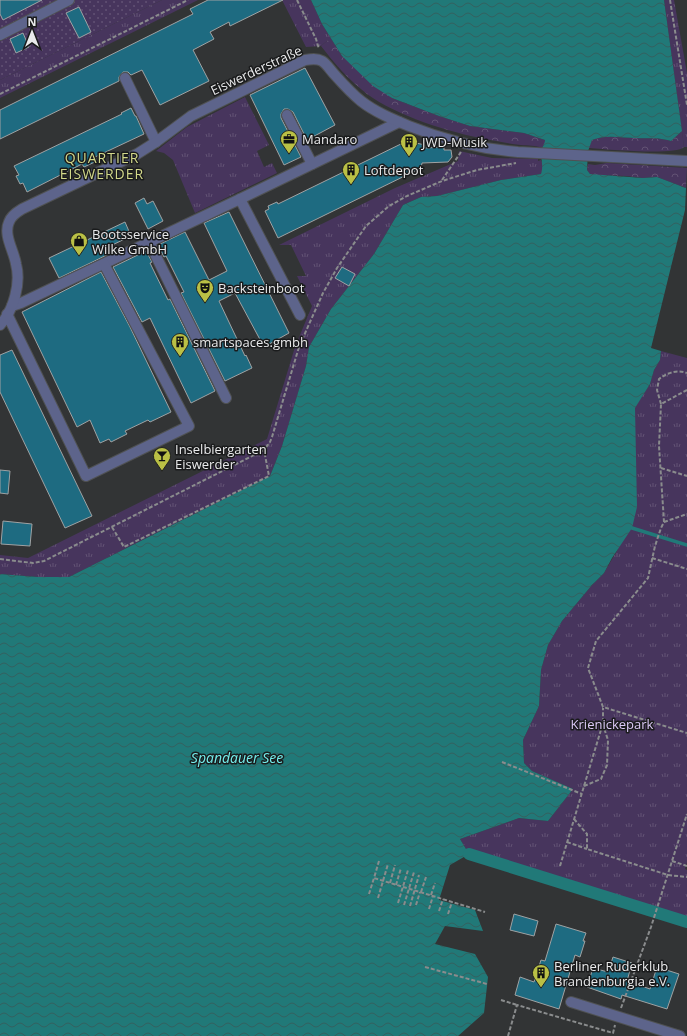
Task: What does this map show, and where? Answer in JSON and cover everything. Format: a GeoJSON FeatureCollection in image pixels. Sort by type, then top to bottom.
{"type":"FeatureCollection","features":[{"type":"Feature","properties":{"kind":"street"},"geometry":{"type":"LineString","coordinates":[[0,35],[69,0]]}},
{"type":"Feature","properties":{"kind":"street","name":"Eiswerderstraße"},"geometry":{"type":"LineString","coordinates":[[0,325],[9,310],[16,290],[18,275],[7,228],[8,222],[14,215],[22,209],[137,154],[191,116],[305,60],[313,58],[322,61],[361,101],[377,111],[399,122],[437,137],[466,145],[498,151],[536,154],[687,161]]}},
{"type":"Feature","properties":{"kind":"street"},"geometry":{"type":"LineString","coordinates":[[125,78],[156,142]]}},
{"type":"Feature","properties":{"kind":"street"},"geometry":{"type":"LineString","coordinates":[[287,116],[312,164]]}},
{"type":"Feature","properties":{"kind":"street"},"geometry":{"type":"LineString","coordinates":[[104,264],[189,426],[86,476],[9,310],[149,242],[240,200],[399,122]]}},
{"type":"Feature","properties":{"kind":"street"},"geometry":{"type":"LineString","coordinates":[[240,200],[300,315]]}},
{"type":"Feature","properties":{"kind":"street","name":"Eiswerderstraße"},"geometry":{"type":"LineString","coordinates":[[0,222],[8,237]]}},
{"type":"Feature","properties":{"kind":"street"},"geometry":{"type":"LineString","coordinates":[[149,242],[226,398]]}},
{"type":"Feature","properties":{"kind":"street"},"geometry":{"type":"LineString","coordinates":[[570,1002],[680,1036]]}},
{"type":"Feature","properties":{"kind":"path"},"geometry":{"type":"LineString","coordinates":[[0,94],[188,0]]}},
{"type":"Feature","properties":{"kind":"path"},"geometry":{"type":"LineString","coordinates":[[297,0],[316,39],[320,52]]}},
{"type":"Feature","properties":{"kind":"path"},"geometry":{"type":"LineString","coordinates":[[670,0],[687,105]]}},
{"type":"Feature","properties":{"kind":"path"},"geometry":{"type":"LineString","coordinates":[[442,181],[463,150]]}},
{"type":"Feature","properties":{"kind":"path"},"geometry":{"type":"LineString","coordinates":[[0,560],[38,563],[52,558],[264,450],[272,437],[299,347],[323,293],[351,245],[366,226],[389,206],[407,196],[442,181],[477,170],[516,163],[517,158]]}},
{"type":"Feature","properties":{"kind":"path"},"geometry":{"type":"LineString","coordinates":[[560,866],[603,724],[603,707],[588,668],[596,641],[648,578],[655,546],[664,522],[660,446],[661,404],[657,390],[659,380],[667,373],[682,371],[687,373]]}},
{"type":"Feature","properties":{"kind":"path"},"geometry":{"type":"LineString","coordinates":[[661,404],[687,390]]}},
{"type":"Feature","properties":{"kind":"path"},"geometry":{"type":"LineString","coordinates":[[112,527],[124,547],[269,476],[264,450]]}},
{"type":"Feature","properties":{"kind":"path"},"geometry":{"type":"LineString","coordinates":[[661,468],[687,476]]}},
{"type":"Feature","properties":{"kind":"path"},"geometry":{"type":"LineString","coordinates":[[664,522],[687,514]]}},
{"type":"Feature","properties":{"kind":"path"},"geometry":{"type":"LineString","coordinates":[[652,558],[687,569]]}},
{"type":"Feature","properties":{"kind":"path"},"geometry":{"type":"LineString","coordinates":[[603,707],[687,733]]}},
{"type":"Feature","properties":{"kind":"path"},"geometry":{"type":"LineString","coordinates":[[584,786],[601,779],[607,765],[608,740],[603,724]]}},
{"type":"Feature","properties":{"kind":"path"},"geometry":{"type":"LineString","coordinates":[[502,762],[582,794]]}},
{"type":"Feature","properties":{"kind":"path"},"geometry":{"type":"LineString","coordinates":[[501,1000],[613,1032],[651,927],[687,814]]}},
{"type":"Feature","properties":{"kind":"path"},"geometry":{"type":"LineString","coordinates":[[574,819],[587,834],[587,849]]}},
{"type":"Feature","properties":{"kind":"path"},"geometry":{"type":"LineString","coordinates":[[567,842],[668,874],[687,877]]}},
{"type":"Feature","properties":{"kind":"path"},"geometry":{"type":"LineString","coordinates":[[369,894],[379,861]]}},
{"type":"Feature","properties":{"kind":"path"},"geometry":{"type":"LineString","coordinates":[[672,861],[687,865]]}},
{"type":"Feature","properties":{"kind":"path"},"geometry":{"type":"LineString","coordinates":[[378,898],[388,864]]}},
{"type":"Feature","properties":{"kind":"path"},"geometry":{"type":"LineString","coordinates":[[390,883],[395,865]]}},
{"type":"Feature","properties":{"kind":"path"},"geometry":{"type":"LineString","coordinates":[[396,885],[401,868]]}},
{"type":"Feature","properties":{"kind":"path"},"geometry":{"type":"LineString","coordinates":[[398,903],[408,870]]}},
{"type":"Feature","properties":{"kind":"path"},"geometry":{"type":"LineString","coordinates":[[404,905],[414,872]]}},
{"type":"Feature","properties":{"kind":"path"},"geometry":{"type":"LineString","coordinates":[[410,906],[420,875]]}},
{"type":"Feature","properties":{"kind":"path"},"geometry":{"type":"LineString","coordinates":[[416,905],[426,877]]}},
{"type":"Feature","properties":{"kind":"path"},"geometry":{"type":"LineString","coordinates":[[374,878],[486,912]]}},
{"type":"Feature","properties":{"kind":"path"},"geometry":{"type":"LineString","coordinates":[[429,909],[435,883]]}},
{"type":"Feature","properties":{"kind":"path"},"geometry":{"type":"LineString","coordinates":[[439,912],[443,899]]}},
{"type":"Feature","properties":{"kind":"path"},"geometry":{"type":"LineString","coordinates":[[448,914],[452,902]]}},
{"type":"Feature","properties":{"kind":"path"},"geometry":{"type":"LineString","coordinates":[[425,967],[487,984]]}},
{"type":"Feature","properties":{"kind":"path"},"geometry":{"type":"LineString","coordinates":[[508,1036],[517,1005]]}},
{"type":"Feature","properties":{"kind":"green space"},"geometry":{"type":"Polygon","coordinates":[[[0,0],[162,0],[0,80],[0,0]]]}},
{"type":"Feature","properties":{"kind":"green space"},"geometry":{"type":"Polygon","coordinates":[[[162,0],[198,0],[0,98],[0,80],[162,0]]]}},
{"type":"Feature","properties":{"kind":"green space"},"geometry":{"type":"Polygon","coordinates":[[[282,0],[311,0],[322,24],[332,40],[328,40],[321,46],[306,47],[282,0]]]}},
{"type":"Feature","properties":{"kind":"green space"},"geometry":{"type":"Polygon","coordinates":[[[664,0],[674,0],[687,73],[687,147],[684,147],[664,0]]]}},
{"type":"Feature","properties":{"kind":"green space"},"geometry":{"type":"Polygon","coordinates":[[[328,40],[332,40],[342,56],[392,98],[470,126],[524,133],[545,140],[545,143],[542,148],[471,136],[424,122],[393,109],[367,94],[342,71],[321,46],[328,40]]]}},
{"type":"Feature","properties":{"kind":"green space"},"geometry":{"type":"Polygon","coordinates":[[[245,97],[269,145],[257,151],[264,167],[272,163],[277,173],[195,213],[173,160],[164,153],[156,151],[187,127],[245,97]]]}},
{"type":"Feature","properties":{"kind":"green space"},"geometry":{"type":"Polygon","coordinates":[[[682,131],[684,147],[678,150],[654,152],[588,148],[592,140],[597,138],[614,137],[671,141],[682,131]]]}},
{"type":"Feature","properties":{"kind":"green space"},"geometry":{"type":"Polygon","coordinates":[[[459,151],[492,158],[538,159],[538,161],[541,160],[544,167],[541,174],[501,180],[437,196],[421,197],[403,205],[374,254],[331,309],[309,347],[306,366],[282,446],[270,476],[69,577],[38,577],[0,574],[0,555],[28,558],[267,439],[295,347],[312,306],[297,276],[306,276],[291,245],[279,245],[395,188],[458,161],[459,151]]]}},
{"type":"Feature","properties":{"kind":"green space"},"geometry":{"type":"Polygon","coordinates":[[[607,163],[687,168],[686,188],[657,177],[643,178],[597,175],[590,174],[587,170],[588,164],[595,165],[607,163]]]}},
{"type":"Feature","properties":{"kind":"green space","name":"Krienickepark"},"geometry":{"type":"Polygon","coordinates":[[[661,351],[687,358],[687,862],[685,869],[687,870],[687,922],[469,854],[460,839],[519,818],[548,821],[573,789],[532,771],[524,763],[523,740],[539,706],[541,670],[548,645],[562,621],[604,573],[618,549],[635,407],[650,384],[654,370],[660,360],[661,351]]]}},
{"type":"Feature","properties":{"kind":"water","name":"Spandauer See"},"geometry":{"type":"Polygon","coordinates":[[[311,0],[664,0],[682,131],[671,141],[614,137],[597,138],[592,140],[588,151],[587,170],[590,174],[643,178],[657,177],[686,188],[685,210],[651,348],[661,351],[660,360],[654,370],[650,384],[635,408],[637,507],[632,528],[604,573],[562,621],[548,645],[541,670],[539,706],[523,740],[524,763],[532,771],[573,789],[548,821],[519,818],[460,839],[469,854],[450,865],[439,900],[475,910],[483,931],[445,926],[435,944],[475,954],[488,977],[484,1013],[458,1036],[0,1036],[0,574],[38,577],[69,577],[270,476],[282,446],[306,366],[309,347],[331,309],[374,254],[403,205],[421,197],[437,196],[501,180],[541,174],[542,149],[545,140],[524,133],[470,126],[392,98],[373,86],[342,56],[322,24],[311,0]]]}},
{"type":"Feature","properties":{"kind":"building"},"geometry":{"type":"Polygon","coordinates":[[[0,0],[42,0],[3,20],[0,14],[0,0]]]}},
{"type":"Feature","properties":{"kind":"building"},"geometry":{"type":"Polygon","coordinates":[[[208,0],[283,0],[230,26],[229,22],[210,32],[214,39],[193,50],[209,81],[160,105],[142,70],[131,75],[128,72],[123,72],[119,77],[119,81],[0,139],[0,110],[193,14],[190,9],[208,0]]]}},
{"type":"Feature","properties":{"kind":"building"},"geometry":{"type":"Polygon","coordinates":[[[79,7],[91,32],[79,38],[66,13],[79,7]]]}},
{"type":"Feature","properties":{"kind":"building"},"geometry":{"type":"Polygon","coordinates":[[[23,33],[29,47],[16,53],[10,39],[23,33]]]}},
{"type":"Feature","properties":{"kind":"building"},"geometry":{"type":"Polygon","coordinates":[[[305,68],[335,125],[307,140],[293,112],[288,109],[284,109],[281,114],[281,118],[301,157],[284,165],[250,95],[305,68]]]}},
{"type":"Feature","properties":{"kind":"building"},"geometry":{"type":"Polygon","coordinates":[[[131,108],[144,134],[95,157],[97,161],[84,167],[82,164],[27,192],[23,183],[20,184],[16,176],[19,175],[14,166],[122,114],[121,113],[131,108]]]}},
{"type":"Feature","properties":{"kind":"building","name":"Loftdepot"},"geometry":{"type":"Polygon","coordinates":[[[407,141],[425,145],[425,148],[444,147],[444,150],[451,150],[452,157],[448,162],[422,163],[421,168],[278,238],[265,211],[269,209],[268,206],[277,202],[278,204],[407,141]]]}},
{"type":"Feature","properties":{"kind":"building"},"geometry":{"type":"Polygon","coordinates":[[[144,198],[147,204],[153,201],[163,221],[148,229],[135,203],[144,198]]]}},
{"type":"Feature","properties":{"kind":"building"},"geometry":{"type":"Polygon","coordinates":[[[229,212],[289,333],[264,347],[235,293],[219,301],[252,368],[225,381],[181,293],[184,292],[166,256],[164,257],[158,245],[185,232],[209,280],[227,271],[204,223],[229,212]]]}},
{"type":"Feature","properties":{"kind":"building","name":"Bootsservice Wilke GmbH"},"geometry":{"type":"Polygon","coordinates":[[[125,222],[131,236],[106,248],[109,254],[59,278],[49,258],[125,222]]]}},
{"type":"Feature","properties":{"kind":"building","name":"smartspaces.gmbh"},"geometry":{"type":"Polygon","coordinates":[[[146,251],[152,262],[150,263],[168,300],[170,299],[215,391],[191,403],[150,318],[142,322],[113,267],[146,251]]]}},
{"type":"Feature","properties":{"kind":"building"},"geometry":{"type":"Polygon","coordinates":[[[342,267],[355,274],[349,286],[335,278],[342,267]]]}},
{"type":"Feature","properties":{"kind":"building"},"geometry":{"type":"Polygon","coordinates":[[[101,272],[130,327],[171,412],[150,422],[148,420],[125,431],[127,434],[111,442],[109,439],[100,443],[90,420],[77,427],[22,312],[101,272]]]}},
{"type":"Feature","properties":{"kind":"building"},"geometry":{"type":"Polygon","coordinates":[[[12,350],[92,516],[65,528],[0,392],[0,355],[12,350]]]}},
{"type":"Feature","properties":{"kind":"building"},"geometry":{"type":"Polygon","coordinates":[[[0,470],[10,471],[8,494],[0,493],[0,470]]]}},
{"type":"Feature","properties":{"kind":"building"},"geometry":{"type":"Polygon","coordinates":[[[3,521],[32,524],[30,546],[1,544],[3,521]]]}},
{"type":"Feature","properties":{"kind":"building"},"geometry":{"type":"Polygon","coordinates":[[[514,914],[538,921],[534,936],[510,930],[514,914]]]}},
{"type":"Feature","properties":{"kind":"building"},"geometry":{"type":"Polygon","coordinates":[[[556,924],[586,933],[580,957],[575,955],[559,1009],[515,995],[520,977],[534,982],[541,960],[545,961],[556,924]]]}},
{"type":"Feature","properties":{"kind":"building"},"geometry":{"type":"Polygon","coordinates":[[[613,957],[632,963],[627,981],[650,989],[657,967],[679,974],[667,1009],[622,995],[621,999],[587,987],[593,968],[608,972],[613,957]]]}},
{"type":"Feature","properties":{"kind":"waterway"},"geometry":{"type":"LineString","coordinates":[[632,528],[687,545]]}},
{"type":"Feature","properties":{"kind":"waterway"},"geometry":{"type":"LineString","coordinates":[[469,854],[687,922]]}},
{"type":"Feature","properties":{"kind":"place","name":"Mandaro"},"geometry":{"type":"Point","coordinates":[289,154]}},
{"type":"Feature","properties":{"kind":"place","name":"JWD-Musik"},"geometry":{"type":"Point","coordinates":[409,157]}},
{"type":"Feature","properties":{"kind":"place","name":"Loftdepot"},"geometry":{"type":"Point","coordinates":[351,185]}},
{"type":"Feature","properties":{"kind":"place","name":"Bootsservice Wilke GmbH"},"geometry":{"type":"Point","coordinates":[79,256]}},
{"type":"Feature","properties":{"kind":"place","name":"Backsteinboot"},"geometry":{"type":"Point","coordinates":[205,303]}},
{"type":"Feature","properties":{"kind":"place","name":"smartspaces.gmbh"},"geometry":{"type":"Point","coordinates":[180,357]}},
{"type":"Feature","properties":{"kind":"place","name":"Inselbiergarten Eiswerder"},"geometry":{"type":"Point","coordinates":[162,471]}},
{"type":"Feature","properties":{"kind":"place","name":"Berliner Ruderklub Brandenburgia e.V."},"geometry":{"type":"Point","coordinates":[541,988]}},
{"type":"Feature","properties":{"kind":"district","name":"QUARTIER EISWERDER"},"geometry":{"type":"Point","coordinates":[102,166]}}]}
